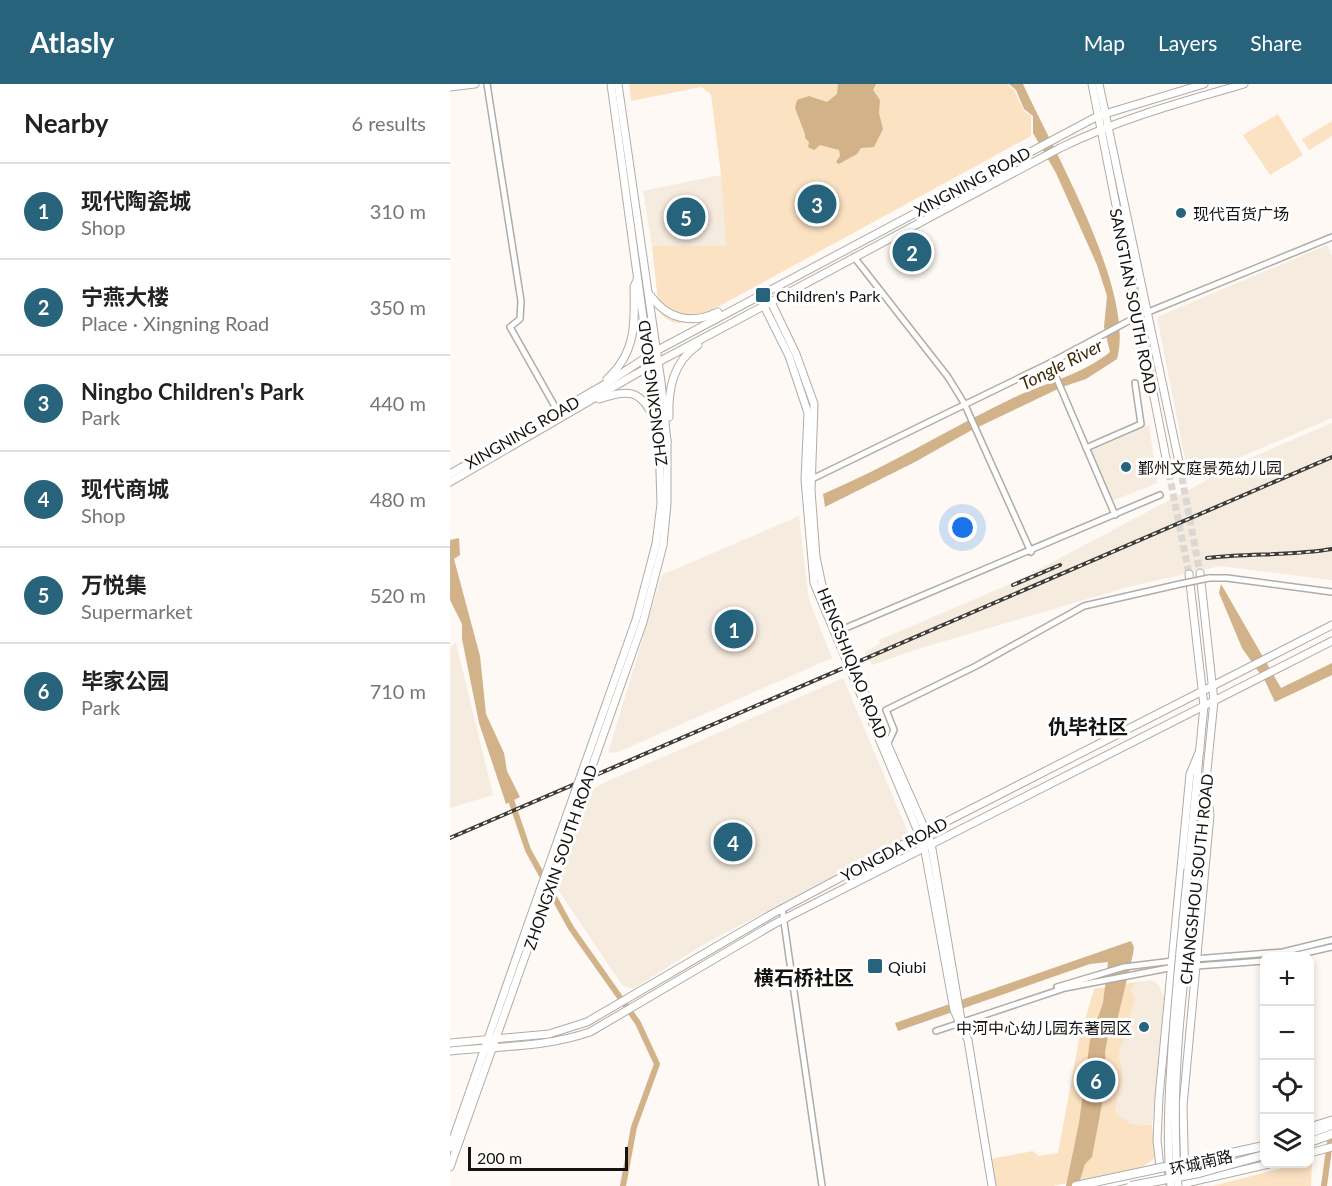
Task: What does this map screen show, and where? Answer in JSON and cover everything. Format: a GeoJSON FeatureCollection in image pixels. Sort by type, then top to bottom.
{"type":"FeatureCollection","features":[{"type":"Feature","properties":{"kind":"highway"},"geometry":{"type":"LineString","coordinates":[[1314,1128],[1332,1125]]}},
{"type":"Feature","properties":{"kind":"highway"},"geometry":{"type":"LineString","coordinates":[[1314,1141],[1332,1134]]}},
{"type":"Feature","properties":{"kind":"highway"},"geometry":{"type":"LineString","coordinates":[[1076,1186],[1260,1146]]}},
{"type":"Feature","properties":{"kind":"highway"},"geometry":{"type":"LineString","coordinates":[[1131,1186],[1199,1173],[1260,1156]]}},
{"type":"Feature","properties":{"kind":"main road"},"geometry":{"type":"LineString","coordinates":[[450,87],[475,84]]}},
{"type":"Feature","properties":{"kind":"main road","name":"ZHONGXING ROAD"},"geometry":{"type":"LineString","coordinates":[[611,84],[648,356],[654,365]]}},
{"type":"Feature","properties":{"kind":"main road","name":"ZHONGXING ROAD"},"geometry":{"type":"LineString","coordinates":[[618,84],[656,351],[654,365],[668,494],[659,544]]}},
{"type":"Feature","properties":{"kind":"main road"},"geometry":{"type":"LineString","coordinates":[[1092,84],[1104,127],[1152,110],[1244,84]]}},
{"type":"Feature","properties":{"kind":"main road"},"geometry":{"type":"LineString","coordinates":[[1099,84],[1101,115]]}},
{"type":"Feature","properties":{"kind":"main road","name":"XINGNING ROAD"},"geometry":{"type":"LineString","coordinates":[[451,477],[656,351],[1034,148],[1101,115],[1204,84]]}},
{"type":"Feature","properties":{"kind":"main road","name":"XINGNING ROAD"},"geometry":{"type":"LineString","coordinates":[[451,477],[854,257],[1104,127]]}},
{"type":"Feature","properties":{"kind":"main road","name":"SANGTIAN SOUTH ROAD"},"geometry":{"type":"LineString","coordinates":[[1104,127],[1148,312],[1180,467]]}},
{"type":"Feature","properties":{"kind":"main road","name":"SANGTIAN SOUTH ROAD"},"geometry":{"type":"LineString","coordinates":[[1104,127],[1136,317],[1169,473]]}},
{"type":"Feature","properties":{"kind":"main road","name":"ZHONGXING ROAD"},"geometry":{"type":"LineString","coordinates":[[633,341],[634,287],[638,277]]}},
{"type":"Feature","properties":{"kind":"main road","name":"ZHONGXING ROAD"},"geometry":{"type":"LineString","coordinates":[[648,293],[664,311],[674,316]]}},
{"type":"Feature","properties":{"kind":"main road","name":"XINGNING ROAD"},"geometry":{"type":"LineString","coordinates":[[674,316],[695,321],[750,300]]}},
{"type":"Feature","properties":{"kind":"main road","name":"HENGSHIQIAO ROAD"},"geometry":{"type":"LineString","coordinates":[[771,302],[796,354],[812,398],[812,479],[816,556],[822,593],[927,845],[962,1022],[968,1040],[992,1186]]}},
{"type":"Feature","properties":{"kind":"main road","name":"HENGSHIQIAO ROAD"},"geometry":{"type":"LineString","coordinates":[[764,306],[789,356],[808,412],[805,480],[809,552],[816,591],[922,833]]}},
{"type":"Feature","properties":{"kind":"main road","name":"XINGNING ROAD"},"geometry":{"type":"LineString","coordinates":[[663,442],[670,385],[678,367],[696,346],[756,310]]}},
{"type":"Feature","properties":{"kind":"main road","name":"XINGNING ROAD"},"geometry":{"type":"LineString","coordinates":[[595,390],[616,369],[633,341]]}},
{"type":"Feature","properties":{"kind":"main road","name":"XINGNING ROAD"},"geometry":{"type":"LineString","coordinates":[[588,402],[622,392],[637,395],[649,407],[663,442]]}},
{"type":"Feature","properties":{"kind":"main road","name":"ZHONGXIN SOUTH ROAD"},"geometry":{"type":"LineString","coordinates":[[450,1167],[491,1038],[643,622],[659,544]]}},
{"type":"Feature","properties":{"kind":"main road","name":"CHANGSHOU SOUTH ROAD"},"geometry":{"type":"LineString","coordinates":[[1182,1185],[1175,1151],[1177,1074],[1185,966],[1214,701],[1200,573]]}},
{"type":"Feature","properties":{"kind":"main road","name":"CHANGSHOU SOUTH ROAD"},"geometry":{"type":"LineString","coordinates":[[1172,1186],[1167,1153],[1177,967],[1204,706],[1189,574]]}},
{"type":"Feature","properties":{"kind":"main road","name":"YONGDA ROAD"},"geometry":{"type":"LineString","coordinates":[[450,1043],[549,1034],[587,1022],[612,1010],[782,908],[922,833],[1243,668],[1332,625]]}},
{"type":"Feature","properties":{"kind":"main road","name":"YONGDA ROAD"},"geometry":{"type":"LineString","coordinates":[[450,1051],[560,1042],[590,1032],[784,920],[927,845],[1332,641]]}},
{"type":"Feature","properties":{"kind":"main road"},"geometry":{"type":"LineString","coordinates":[[1162,1186],[1157,1140],[1159,1097],[1190,774],[1200,750]]}},
{"type":"Feature","properties":{"kind":"main road"},"geometry":{"type":"LineString","coordinates":[[1182,1185],[1183,1106],[1210,814],[1206,785]]}},
{"type":"Feature","properties":{"kind":"main road","name":"ZHONGXIN SOUTH ROAD"},"geometry":{"type":"LineString","coordinates":[[450,1149],[488,1049]]}},
{"type":"Feature","properties":{"kind":"main road"},"geometry":{"type":"LineString","coordinates":[[1314,1127],[1332,1120]]}},
{"type":"Feature","properties":{"kind":"main road","name":"环城南路"},"geometry":{"type":"LineString","coordinates":[[1101,1186],[1260,1146]]}},
{"type":"Feature","properties":{"kind":"main road"},"geometry":{"type":"LineString","coordinates":[[1314,1152],[1332,1147]]}},
{"type":"Feature","properties":{"kind":"main road","name":"环城南路"},"geometry":{"type":"LineString","coordinates":[[1172,1186],[1260,1166]]}},
{"type":"Feature","properties":{"kind":"street"},"geometry":{"type":"LineString","coordinates":[[487,84],[521,301],[520,319],[510,327],[558,412]]}},
{"type":"Feature","properties":{"kind":"street"},"geometry":{"type":"LineString","coordinates":[[812,479],[1050,363],[1136,317],[1332,237]]}},
{"type":"Feature","properties":{"kind":"street"},"geometry":{"type":"LineString","coordinates":[[854,257],[948,377],[964,403],[1031,552]]}},
{"type":"Feature","properties":{"kind":"street"},"geometry":{"type":"LineString","coordinates":[[1050,363],[1115,515]]}},
{"type":"Feature","properties":{"kind":"street"},"geometry":{"type":"LineString","coordinates":[[1086,448],[1141,423],[1135,383]]}},
{"type":"Feature","properties":{"kind":"street"},"geometry":{"type":"LineString","coordinates":[[848,627],[1031,552],[1160,495]]}},
{"type":"Feature","properties":{"kind":"street"},"geometry":{"type":"LineString","coordinates":[[887,745],[894,730],[886,710],[976,666],[1084,606],[1209,578],[1227,578],[1332,592]]}},
{"type":"Feature","properties":{"kind":"street"},"geometry":{"type":"LineString","coordinates":[[782,908],[822,1186]]}},
{"type":"Feature","properties":{"kind":"street"},"geometry":{"type":"LineString","coordinates":[[936,1031],[1040,995],[1086,976],[1124,967],[1164,961],[1283,952],[1332,940]]}},
{"type":"Feature","properties":{"kind":"street"},"geometry":{"type":"LineString","coordinates":[[1312,952],[1332,947]]}},
{"type":"Feature","properties":{"kind":"street"},"geometry":{"type":"LineString","coordinates":[[1040,995],[1084,983],[1171,968],[1260,961]]}},
{"type":"Feature","properties":{"kind":"shaded area"},"geometry":{"type":"Polygon","coordinates":[[[629,84],[1007,84],[1014,90],[1024,111],[1031,116],[1031,136],[701,316],[678,323],[669,320],[659,311],[652,246],[726,246],[721,175],[711,94],[701,87],[631,101],[629,84]]]}},
{"type":"Feature","properties":{"kind":"shaded area"},"geometry":{"type":"Polygon","coordinates":[[[838,84],[876,84],[873,90],[880,100],[879,113],[883,129],[874,147],[861,148],[857,154],[839,164],[836,162],[840,156],[839,150],[820,145],[814,150],[808,147],[809,142],[805,138],[795,108],[797,100],[809,96],[827,102],[837,94],[838,84]]]}},
{"type":"Feature","properties":{"kind":"shaded area"},"geometry":{"type":"Polygon","coordinates":[[[1009,84],[1023,84],[1088,220],[1114,297],[1120,331],[1117,359],[1086,379],[1062,387],[970,431],[915,462],[825,507],[823,494],[1015,397],[1064,378],[1110,352],[1104,327],[1107,296],[1097,265],[1056,173],[1033,133],[1033,116],[1024,109],[1016,90],[1009,84]]]}},
{"type":"Feature","properties":{"kind":"shaded area"},"geometry":{"type":"Polygon","coordinates":[[[1278,114],[1303,155],[1270,175],[1243,135],[1278,114]]]}},
{"type":"Feature","properties":{"kind":"shaded area"},"geometry":{"type":"Polygon","coordinates":[[[1332,121],[1332,136],[1309,150],[1302,139],[1332,121]]]}},
{"type":"Feature","properties":{"kind":"shaded area"},"geometry":{"type":"Polygon","coordinates":[[[721,175],[726,247],[652,246],[643,191],[721,175]]]}},
{"type":"Feature","properties":{"kind":"shaded area"},"geometry":{"type":"Polygon","coordinates":[[[1327,245],[1332,256],[1332,418],[1189,479],[1157,317],[1327,245]]]}},
{"type":"Feature","properties":{"kind":"shaded area"},"geometry":{"type":"Polygon","coordinates":[[[1332,423],[1332,580],[1220,566],[1128,587],[918,649],[872,665],[865,652],[880,644],[879,640],[1015,582],[1241,462],[1332,423]]]}},
{"type":"Feature","properties":{"kind":"shaded area","name":"鄞州文庭景苑幼儿园"},"geometry":{"type":"Polygon","coordinates":[[[1149,425],[1157,483],[1112,501],[1091,451],[1149,425]]]}},
{"type":"Feature","properties":{"kind":"shaded area"},"geometry":{"type":"Polygon","coordinates":[[[799,516],[809,600],[832,658],[618,752],[608,753],[662,575],[799,516]]]}},
{"type":"Feature","properties":{"kind":"shaded area"},"geometry":{"type":"Polygon","coordinates":[[[459,538],[460,555],[454,559],[480,656],[486,714],[504,753],[507,771],[520,797],[506,804],[479,723],[462,639],[462,624],[450,600],[450,540],[459,538]]]}},
{"type":"Feature","properties":{"kind":"shaded area"},"geometry":{"type":"Polygon","coordinates":[[[1221,584],[1281,688],[1332,663],[1332,675],[1275,702],[1265,681],[1242,648],[1219,593],[1221,584]]]}},
{"type":"Feature","properties":{"kind":"shaded area"},"geometry":{"type":"Polygon","coordinates":[[[456,643],[493,795],[450,808],[450,647],[456,643]]]}},
{"type":"Feature","properties":{"kind":"shaded area"},"geometry":{"type":"Polygon","coordinates":[[[843,678],[908,832],[902,840],[701,946],[633,989],[623,986],[556,887],[592,791],[599,785],[843,678]]]}},
{"type":"Feature","properties":{"kind":"shaded area"},"geometry":{"type":"Polygon","coordinates":[[[1131,941],[1134,947],[1133,954],[1117,1021],[1109,1030],[1105,1052],[1107,1077],[1092,1157],[1085,1164],[1078,1186],[1066,1186],[1079,1123],[1090,1040],[1103,1003],[1108,962],[1090,964],[898,1031],[895,1023],[1131,941]]]}},
{"type":"Feature","properties":{"kind":"shaded area","name":"中河中心幼儿园东著园区"},"geometry":{"type":"Polygon","coordinates":[[[1151,980],[1159,985],[1164,998],[1152,1125],[1131,1124],[1115,1114],[1123,1074],[1119,1055],[1135,999],[1131,990],[1136,982],[1151,980]]]}},
{"type":"Feature","properties":{"kind":"shaded area"},"geometry":{"type":"Polygon","coordinates":[[[1136,982],[1131,990],[1135,999],[1119,1055],[1123,1074],[1115,1113],[1131,1124],[1152,1125],[1155,1158],[1142,1167],[1053,1186],[996,1186],[991,1159],[1033,1151],[1039,1156],[1058,1153],[1079,1040],[1094,989],[1136,982]]]}},
{"type":"Feature","properties":{"kind":"shaded area"},"geometry":{"type":"Polygon","coordinates":[[[1283,1168],[1312,1168],[1311,1186],[1212,1186],[1283,1168]]]}},
{"type":"Feature","properties":{"kind":"waterway"},"geometry":{"type":"LineString","coordinates":[[509,794],[528,850],[571,928],[638,1023],[657,1064],[634,1127],[623,1186]]}},
{"type":"Feature","properties":{"kind":"waterway"},"geometry":{"type":"LineString","coordinates":[[1324,1186],[1332,1127]]}},
{"type":"Feature","properties":{"kind":"tunnel"},"geometry":{"type":"LineString","coordinates":[[1180,467],[1200,573]]}},
{"type":"Feature","properties":{"kind":"tunnel"},"geometry":{"type":"LineString","coordinates":[[1169,473],[1189,574]]}},
{"type":"Feature","properties":{"kind":"railway"},"geometry":{"type":"LineString","coordinates":[[450,838],[1332,457]]}},
{"type":"Feature","properties":{"kind":"railway"},"geometry":{"type":"LineString","coordinates":[[1207,558],[1332,549]]}},
{"type":"Feature","properties":{"kind":"railway"},"geometry":{"type":"LineString","coordinates":[[1013,585],[1060,565]]}},
{"type":"Feature","properties":{"kind":"place","name":"Ningbo Children's Park"},"geometry":{"type":"Point","coordinates":[817,204]}},
{"type":"Feature","properties":{"kind":"place","name":"现代百货广场"},"geometry":{"type":"Point","coordinates":[1181,213]}},
{"type":"Feature","properties":{"kind":"place","name":"万悦集"},"geometry":{"type":"Point","coordinates":[686,217]}},
{"type":"Feature","properties":{"kind":"place","name":"宁燕大楼"},"geometry":{"type":"Point","coordinates":[912,252]}},
{"type":"Feature","properties":{"kind":"place","name":"Children's Park"},"geometry":{"type":"Point","coordinates":[763,295]}},
{"type":"Feature","properties":{"kind":"place","name":"鄞州文庭景苑幼儿园"},"geometry":{"type":"Point","coordinates":[1126,467]}},
{"type":"Feature","properties":{"kind":"place","name":"现代陶瓷城"},"geometry":{"type":"Point","coordinates":[734,629]}},
{"type":"Feature","properties":{"kind":"place","name":"现代商城"},"geometry":{"type":"Point","coordinates":[733,842]}},
{"type":"Feature","properties":{"kind":"place","name":"Qiubi"},"geometry":{"type":"Point","coordinates":[875,966]}},
{"type":"Feature","properties":{"kind":"place","name":"中河中心幼儿园东著园区"},"geometry":{"type":"Point","coordinates":[1144,1027]}},
{"type":"Feature","properties":{"kind":"place","name":"毕家公园"},"geometry":{"type":"Point","coordinates":[1096,1080]}},
{"type":"Feature","properties":{"kind":"district","name":"仇毕社区"},"geometry":{"type":"Point","coordinates":[1088,726]}},
{"type":"Feature","properties":{"kind":"district","name":"横石桥社区"},"geometry":{"type":"Point","coordinates":[804,977]}},
{"type":"Feature","properties":{"kind":"water label","name":"Tongle River"},"geometry":{"type":"Point","coordinates":[1061,364]}}]}
